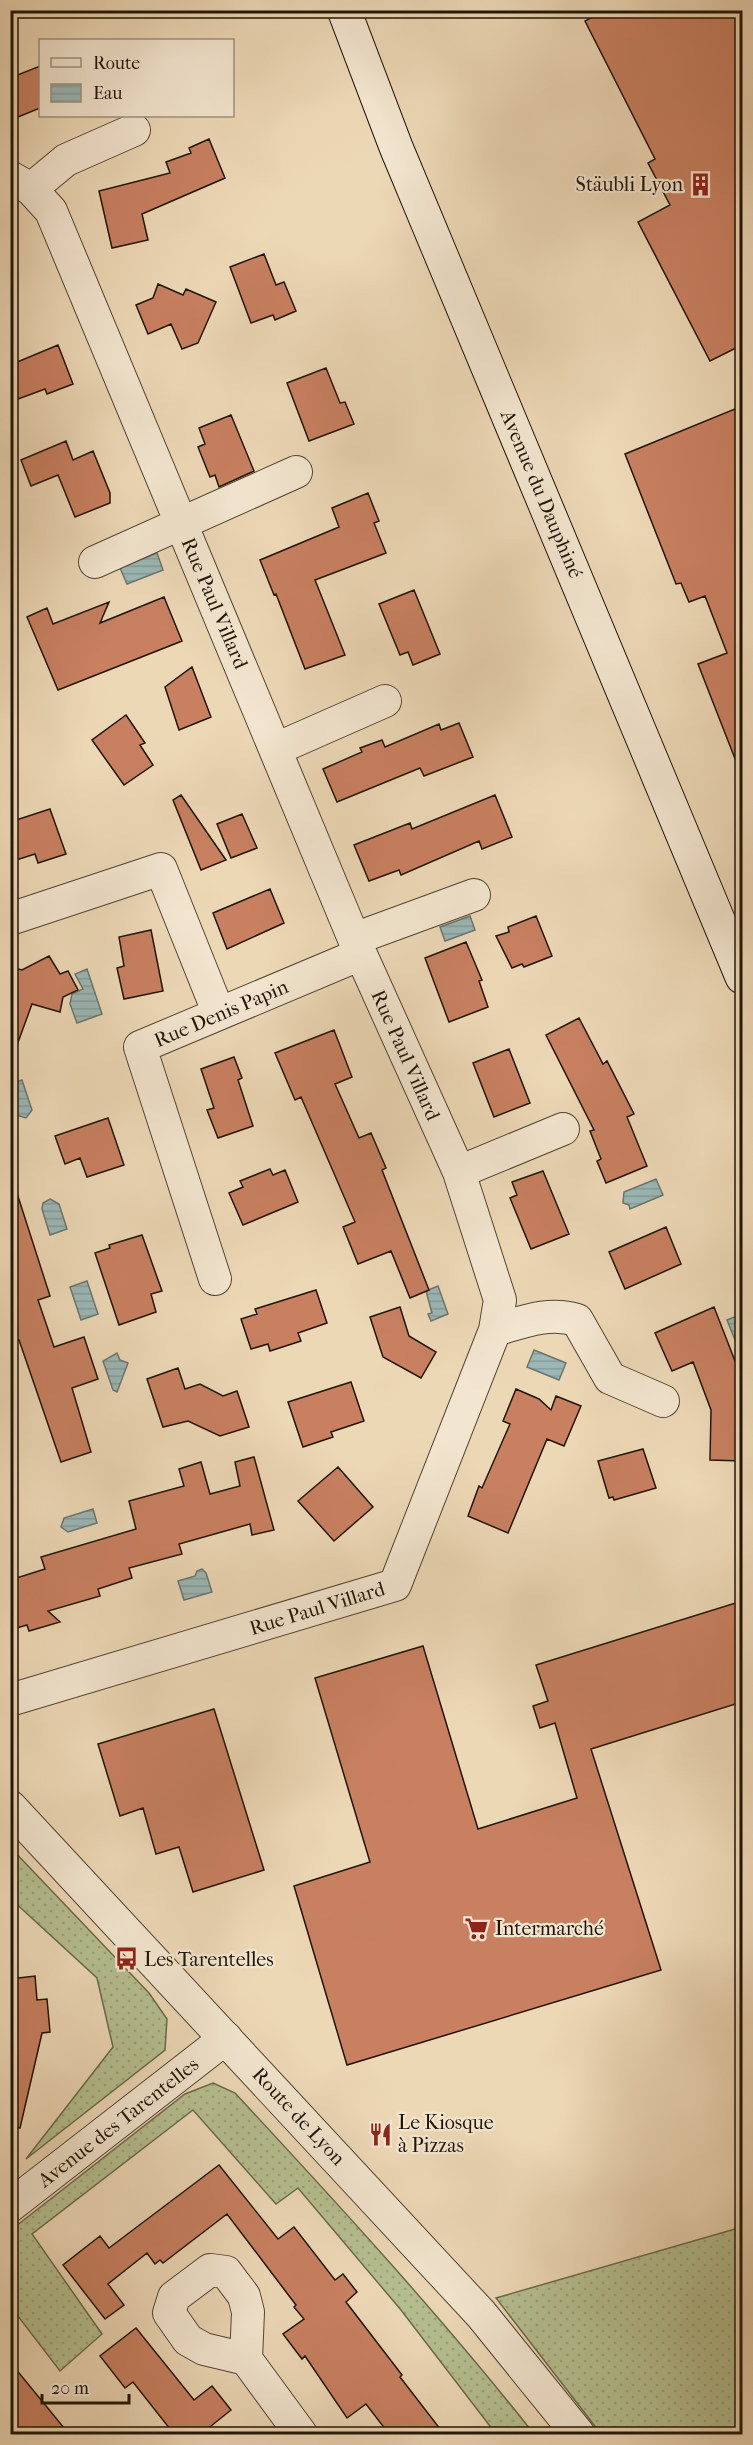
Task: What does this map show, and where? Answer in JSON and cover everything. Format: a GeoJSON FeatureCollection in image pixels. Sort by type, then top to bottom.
{"type":"FeatureCollection","features":[{"type":"Feature","properties":{"kind":"main road","name":"Avenue du Dauphiné"},"geometry":{"type":"LineString","coordinates":[[344,10],[396,147],[742,977]]}},
{"type":"Feature","properties":{"kind":"main road","name":"Route de Lyon"},"geometry":{"type":"LineString","coordinates":[[10,1807],[481,2314],[578,2434]]}},
{"type":"Feature","properties":{"kind":"street"},"geometry":{"type":"LineString","coordinates":[[21,183],[134,130]]}},
{"type":"Feature","properties":{"kind":"street","name":"Rue Paul Villard"},"geometry":{"type":"LineString","coordinates":[[10,1700],[395,1585],[495,1330],[500,1299],[459,1172],[357,946],[51,211],[21,183]]}},
{"type":"Feature","properties":{"kind":"street","name":"Rue Paul Villard"},"geometry":{"type":"LineString","coordinates":[[95,562],[296,472]]}},
{"type":"Feature","properties":{"kind":"street"},"geometry":{"type":"LineString","coordinates":[[276,749],[386,701]]}},
{"type":"Feature","properties":{"kind":"street"},"geometry":{"type":"LineString","coordinates":[[10,919],[161,869],[219,1014]]}},
{"type":"Feature","properties":{"kind":"street"},"geometry":{"type":"LineString","coordinates":[[357,946],[474,895]]}},
{"type":"Feature","properties":{"kind":"street","name":"Rue Denis Papin"},"geometry":{"type":"LineString","coordinates":[[214,1279],[140,1047],[219,1014],[357,946]]}},
{"type":"Feature","properties":{"kind":"street"},"geometry":{"type":"LineString","coordinates":[[459,1172],[563,1129]]}},
{"type":"Feature","properties":{"kind":"street"},"geometry":{"type":"LineString","coordinates":[[495,1330],[546,1316],[562,1315],[577,1320],[610,1378],[663,1401]]}},
{"type":"Feature","properties":{"kind":"street","name":"Avenue des Tarentelles"},"geometry":{"type":"LineString","coordinates":[[10,2206],[226,2038]]}},
{"type":"Feature","properties":{"kind":"street"},"geometry":{"type":"LineString","coordinates":[[246,2359],[301,2434]]}},
{"type":"Feature","properties":{"kind":"green space"},"geometry":{"type":"Polygon","coordinates":[[[10,1847],[149,1993],[167,2019],[165,2050],[26,2159],[113,2047],[97,1978],[11,1899],[10,1847]]]}},
{"type":"Feature","properties":{"kind":"green space"},"geometry":{"type":"Polygon","coordinates":[[[213,2083],[235,2093],[312,2176],[425,2303],[534,2434],[496,2434],[401,2310],[298,2188],[276,2204],[193,2110],[32,2234],[102,2334],[60,2371],[11,2307],[11,2230],[185,2094],[213,2083]]]}},
{"type":"Feature","properties":{"kind":"green space"},"geometry":{"type":"Polygon","coordinates":[[[742,2227],[742,2434],[601,2434],[496,2298],[742,2227]]]}},
{"type":"Feature","properties":{"kind":"water"},"geometry":{"type":"Polygon","coordinates":[[[157,553],[163,570],[127,584],[120,568],[157,553]]]}},
{"type":"Feature","properties":{"kind":"water"},"geometry":{"type":"Polygon","coordinates":[[[470,916],[475,930],[445,941],[440,927],[470,916]]]}},
{"type":"Feature","properties":{"kind":"water"},"geometry":{"type":"Polygon","coordinates":[[[87,969],[102,1014],[77,1023],[70,1004],[72,994],[83,989],[75,974],[87,969]]]}},
{"type":"Feature","properties":{"kind":"water"},"geometry":{"type":"Polygon","coordinates":[[[22,1080],[32,1110],[26,1118],[16,1115],[11,1098],[11,1084],[22,1080]]]}},
{"type":"Feature","properties":{"kind":"water"},"geometry":{"type":"Polygon","coordinates":[[[656,1179],[663,1195],[630,1209],[629,1205],[623,1203],[624,1192],[656,1179]]]}},
{"type":"Feature","properties":{"kind":"water"},"geometry":{"type":"Polygon","coordinates":[[[50,1199],[59,1204],[67,1229],[50,1235],[42,1209],[43,1203],[50,1199]]]}},
{"type":"Feature","properties":{"kind":"water"},"geometry":{"type":"Polygon","coordinates":[[[87,1281],[98,1314],[81,1320],[70,1287],[87,1281]]]}},
{"type":"Feature","properties":{"kind":"water"},"geometry":{"type":"Polygon","coordinates":[[[438,1286],[448,1314],[431,1321],[428,1314],[432,1313],[426,1291],[438,1286]]]}},
{"type":"Feature","properties":{"kind":"water"},"geometry":{"type":"Polygon","coordinates":[[[742,1314],[741,1356],[735,1351],[737,1345],[727,1320],[742,1314]]]}},
{"type":"Feature","properties":{"kind":"water"},"geometry":{"type":"Polygon","coordinates":[[[534,1350],[566,1363],[559,1380],[527,1367],[534,1350]]]}},
{"type":"Feature","properties":{"kind":"water"},"geometry":{"type":"Polygon","coordinates":[[[117,1353],[120,1360],[128,1363],[117,1392],[113,1390],[103,1361],[117,1353]]]}},
{"type":"Feature","properties":{"kind":"water"},"geometry":{"type":"Polygon","coordinates":[[[93,1509],[97,1523],[68,1532],[61,1527],[64,1518],[93,1509]]]}},
{"type":"Feature","properties":{"kind":"water"},"geometry":{"type":"Polygon","coordinates":[[[202,1569],[206,1573],[212,1592],[184,1600],[178,1581],[195,1576],[197,1571],[202,1569]]]}},
{"type":"Feature","properties":{"kind":"building","name":"Stäubli Lyon"},"geometry":{"type":"Polygon","coordinates":[[[604,10],[742,10],[742,345],[710,361],[638,222],[670,205],[648,163],[655,159],[585,21],[604,10]]]}},
{"type":"Feature","properties":{"kind":"building"},"geometry":{"type":"Polygon","coordinates":[[[39,66],[39,108],[18,117],[16,112],[10,115],[10,78],[39,66]]]}},
{"type":"Feature","properties":{"kind":"building"},"geometry":{"type":"Polygon","coordinates":[[[209,139],[225,178],[142,214],[148,240],[112,248],[99,191],[170,173],[166,162],[191,153],[189,148],[209,139]]]}},
{"type":"Feature","properties":{"kind":"building"},"geometry":{"type":"Polygon","coordinates":[[[264,254],[276,285],[284,282],[296,311],[275,320],[273,315],[251,323],[230,267],[264,254]]]}},
{"type":"Feature","properties":{"kind":"building"},"geometry":{"type":"Polygon","coordinates":[[[158,284],[183,295],[186,289],[216,302],[198,343],[182,349],[171,324],[148,334],[136,305],[153,298],[158,284]]]}},
{"type":"Feature","properties":{"kind":"building"},"geometry":{"type":"Polygon","coordinates":[[[58,345],[73,384],[47,394],[45,389],[18,399],[10,381],[10,365],[58,345]]]}},
{"type":"Feature","properties":{"kind":"building"},"geometry":{"type":"Polygon","coordinates":[[[326,368],[340,403],[345,402],[354,424],[309,441],[287,383],[326,368]]]}},
{"type":"Feature","properties":{"kind":"building"},"geometry":{"type":"Polygon","coordinates":[[[742,406],[741,774],[698,664],[727,653],[705,596],[689,602],[681,583],[676,584],[625,454],[742,406]]]}},
{"type":"Feature","properties":{"kind":"building"},"geometry":{"type":"Polygon","coordinates":[[[231,415],[254,471],[219,487],[215,475],[210,477],[198,447],[205,444],[199,428],[231,415]]]}},
{"type":"Feature","properties":{"kind":"building"},"geometry":{"type":"Polygon","coordinates":[[[66,441],[73,460],[93,451],[110,493],[110,503],[75,517],[58,475],[31,486],[21,460],[66,441]]]}},
{"type":"Feature","properties":{"kind":"building"},"geometry":{"type":"Polygon","coordinates":[[[368,493],[379,521],[374,523],[386,553],[315,580],[345,655],[305,669],[276,594],[274,595],[260,560],[339,527],[332,508],[368,493]]]}},
{"type":"Feature","properties":{"kind":"building"},"geometry":{"type":"Polygon","coordinates":[[[414,590],[440,654],[413,665],[408,652],[400,655],[379,604],[414,590]]]}},
{"type":"Feature","properties":{"kind":"building"},"geometry":{"type":"Polygon","coordinates":[[[164,597],[182,641],[58,690],[27,617],[47,608],[53,624],[109,602],[100,623],[164,597]]]}},
{"type":"Feature","properties":{"kind":"building"},"geometry":{"type":"Polygon","coordinates":[[[192,667],[211,717],[179,730],[165,687],[192,667]]]}},
{"type":"Feature","properties":{"kind":"building"},"geometry":{"type":"Polygon","coordinates":[[[126,715],[145,743],[140,745],[153,765],[124,785],[92,740],[126,715]]]}},
{"type":"Feature","properties":{"kind":"building"},"geometry":{"type":"Polygon","coordinates":[[[459,723],[473,757],[424,776],[420,768],[337,802],[323,769],[362,752],[360,748],[382,740],[385,747],[439,724],[441,730],[459,723]]]}},
{"type":"Feature","properties":{"kind":"building"},"geometry":{"type":"Polygon","coordinates":[[[181,795],[226,860],[201,870],[173,800],[181,795]]]}},
{"type":"Feature","properties":{"kind":"building"},"geometry":{"type":"Polygon","coordinates":[[[495,795],[512,837],[482,849],[479,841],[401,875],[399,870],[369,881],[354,845],[410,823],[412,829],[495,795]]]}},
{"type":"Feature","properties":{"kind":"building"},"geometry":{"type":"Polygon","coordinates":[[[50,809],[66,854],[38,863],[35,854],[10,862],[10,822],[50,809]]]}},
{"type":"Feature","properties":{"kind":"building"},"geometry":{"type":"Polygon","coordinates":[[[242,814],[257,848],[231,858],[217,824],[242,814]]]}},
{"type":"Feature","properties":{"kind":"building"},"geometry":{"type":"Polygon","coordinates":[[[270,889],[284,923],[227,949],[213,913],[270,889]]]}},
{"type":"Feature","properties":{"kind":"building"},"geometry":{"type":"Polygon","coordinates":[[[536,916],[552,956],[524,967],[522,964],[512,968],[496,936],[509,932],[508,927],[536,916]]]}},
{"type":"Feature","properties":{"kind":"building"},"geometry":{"type":"Polygon","coordinates":[[[151,930],[163,991],[124,999],[117,968],[124,966],[119,937],[151,930]]]}},
{"type":"Feature","properties":{"kind":"building"},"geometry":{"type":"Polygon","coordinates":[[[466,942],[482,980],[479,981],[488,1007],[449,1022],[425,958],[466,942]]]}},
{"type":"Feature","properties":{"kind":"building"},"geometry":{"type":"Polygon","coordinates":[[[49,956],[60,974],[68,971],[78,990],[63,997],[60,1012],[32,1004],[13,1056],[10,1055],[10,967],[22,970],[49,956]]]}},
{"type":"Feature","properties":{"kind":"building"},"geometry":{"type":"Polygon","coordinates":[[[579,1018],[603,1064],[607,1061],[634,1114],[627,1117],[647,1166],[606,1183],[597,1161],[601,1159],[590,1131],[594,1130],[546,1035],[579,1018]]]}},
{"type":"Feature","properties":{"kind":"building"},"geometry":{"type":"Polygon","coordinates":[[[334,1030],[352,1077],[335,1084],[359,1138],[371,1133],[386,1168],[382,1170],[429,1290],[410,1298],[391,1251],[358,1264],[343,1227],[355,1222],[301,1097],[295,1100],[275,1053],[334,1030]]]}},
{"type":"Feature","properties":{"kind":"building"},"geometry":{"type":"Polygon","coordinates":[[[509,1049],[530,1103],[494,1117],[473,1063],[509,1049]]]}},
{"type":"Feature","properties":{"kind":"building"},"geometry":{"type":"Polygon","coordinates":[[[234,1057],[242,1078],[238,1080],[253,1126],[218,1138],[207,1110],[214,1108],[201,1069],[234,1057]]]}},
{"type":"Feature","properties":{"kind":"building"},"geometry":{"type":"Polygon","coordinates":[[[108,1118],[124,1165],[87,1177],[80,1158],[65,1164],[55,1136],[108,1118]]]}},
{"type":"Feature","properties":{"kind":"building"},"geometry":{"type":"Polygon","coordinates":[[[270,1169],[273,1175],[285,1170],[298,1202],[243,1225],[229,1193],[243,1187],[240,1181],[270,1169]]]}},
{"type":"Feature","properties":{"kind":"building"},"geometry":{"type":"Polygon","coordinates":[[[543,1171],[569,1234],[531,1249],[510,1198],[517,1195],[512,1182],[543,1171]]]}},
{"type":"Feature","properties":{"kind":"building"},"geometry":{"type":"Polygon","coordinates":[[[15,1187],[50,1296],[38,1300],[54,1347],[84,1337],[98,1379],[72,1388],[91,1452],[61,1462],[19,1340],[10,1343],[10,1188],[15,1187]]]}},
{"type":"Feature","properties":{"kind":"building"},"geometry":{"type":"Polygon","coordinates":[[[666,1227],[681,1264],[625,1289],[609,1252],[666,1227]]]}},
{"type":"Feature","properties":{"kind":"building"},"geometry":{"type":"Polygon","coordinates":[[[142,1235],[162,1291],[151,1294],[156,1312],[119,1325],[95,1253],[110,1248],[109,1245],[142,1235]]]}},
{"type":"Feature","properties":{"kind":"building"},"geometry":{"type":"Polygon","coordinates":[[[316,1290],[327,1323],[298,1333],[301,1341],[270,1351],[268,1344],[251,1349],[241,1319],[257,1314],[255,1309],[316,1290]]]}},
{"type":"Feature","properties":{"kind":"building"},"geometry":{"type":"Polygon","coordinates":[[[400,1307],[409,1336],[436,1352],[421,1378],[383,1357],[370,1317],[400,1307]]]}},
{"type":"Feature","properties":{"kind":"building"},"geometry":{"type":"Polygon","coordinates":[[[714,1307],[742,1379],[742,1461],[710,1460],[711,1410],[693,1362],[672,1371],[655,1333],[714,1307]]]}},
{"type":"Feature","properties":{"kind":"building"},"geometry":{"type":"Polygon","coordinates":[[[178,1368],[185,1389],[200,1384],[223,1396],[237,1391],[249,1427],[220,1436],[188,1421],[163,1427],[147,1379],[178,1368]]]}},
{"type":"Feature","properties":{"kind":"building"},"geometry":{"type":"Polygon","coordinates":[[[351,1382],[364,1421],[331,1432],[333,1437],[303,1447],[288,1402],[351,1382]]]}},
{"type":"Feature","properties":{"kind":"building"},"geometry":{"type":"Polygon","coordinates":[[[516,1389],[539,1399],[551,1410],[556,1396],[581,1406],[564,1446],[547,1439],[508,1533],[468,1516],[479,1486],[482,1488],[510,1424],[503,1421],[516,1389]]]}},
{"type":"Feature","properties":{"kind":"building"},"geometry":{"type":"Polygon","coordinates":[[[643,1449],[656,1488],[614,1500],[613,1497],[609,1498],[598,1461],[643,1449]]]}},
{"type":"Feature","properties":{"kind":"building"},"geometry":{"type":"Polygon","coordinates":[[[254,1457],[274,1530],[252,1535],[250,1524],[179,1544],[182,1554],[129,1568],[132,1578],[98,1589],[100,1596],[48,1611],[60,1622],[29,1631],[27,1625],[10,1630],[10,1580],[45,1569],[41,1557],[136,1529],[129,1501],[184,1486],[179,1469],[201,1462],[210,1494],[240,1486],[235,1462],[254,1457]]]}},
{"type":"Feature","properties":{"kind":"building"},"geometry":{"type":"Polygon","coordinates":[[[338,1467],[373,1507],[334,1541],[298,1501],[338,1467]]]}},
{"type":"Feature","properties":{"kind":"building"},"geometry":{"type":"Polygon","coordinates":[[[742,1601],[742,1702],[591,1749],[661,1970],[347,2065],[294,1886],[370,1862],[315,1678],[423,1646],[478,1829],[577,1798],[555,1723],[540,1728],[533,1706],[548,1701],[536,1665],[742,1601]]]}},
{"type":"Feature","properties":{"kind":"building"},"geometry":{"type":"Polygon","coordinates":[[[214,1709],[264,1870],[193,1892],[179,1847],[156,1854],[143,1808],[120,1816],[98,1744],[214,1709]]]}},
{"type":"Feature","properties":{"kind":"building"},"geometry":{"type":"Polygon","coordinates":[[[35,1976],[37,2000],[47,1999],[50,2032],[42,2033],[20,2128],[10,2126],[10,1979],[35,1976]]]}},
{"type":"Feature","properties":{"kind":"building"},"geometry":{"type":"Polygon","coordinates":[[[219,2165],[278,2239],[294,2227],[335,2280],[343,2274],[357,2292],[346,2302],[444,2434],[389,2434],[366,2404],[347,2418],[305,2356],[302,2359],[283,2334],[304,2319],[294,2307],[296,2305],[227,2214],[163,2263],[160,2260],[155,2264],[147,2253],[108,2284],[124,2305],[105,2319],[63,2265],[100,2236],[109,2248],[219,2165]]]}},
{"type":"Feature","properties":{"kind":"building"},"geometry":{"type":"Polygon","coordinates":[[[136,2328],[194,2400],[212,2386],[231,2410],[201,2434],[174,2434],[133,2382],[125,2388],[100,2356],[136,2328]]]}},
{"type":"Feature","properties":{"kind":"building"},"geometry":{"type":"Polygon","coordinates":[[[10,2362],[69,2434],[10,2434],[10,2362]]]}},
{"type":"Feature","properties":{"kind":"place","name":"Stäubli Lyon"},"geometry":{"type":"Point","coordinates":[701,184]}},
{"type":"Feature","properties":{"kind":"place","name":"Intermarché"},"geometry":{"type":"Point","coordinates":[477,1928]}},
{"type":"Feature","properties":{"kind":"place","name":"Les Tarentelles"},"geometry":{"type":"Point","coordinates":[126,1959]}},
{"type":"Feature","properties":{"kind":"place","name":"Le Kiosque à Pizzas"},"geometry":{"type":"Point","coordinates":[380,2134]}}]}
